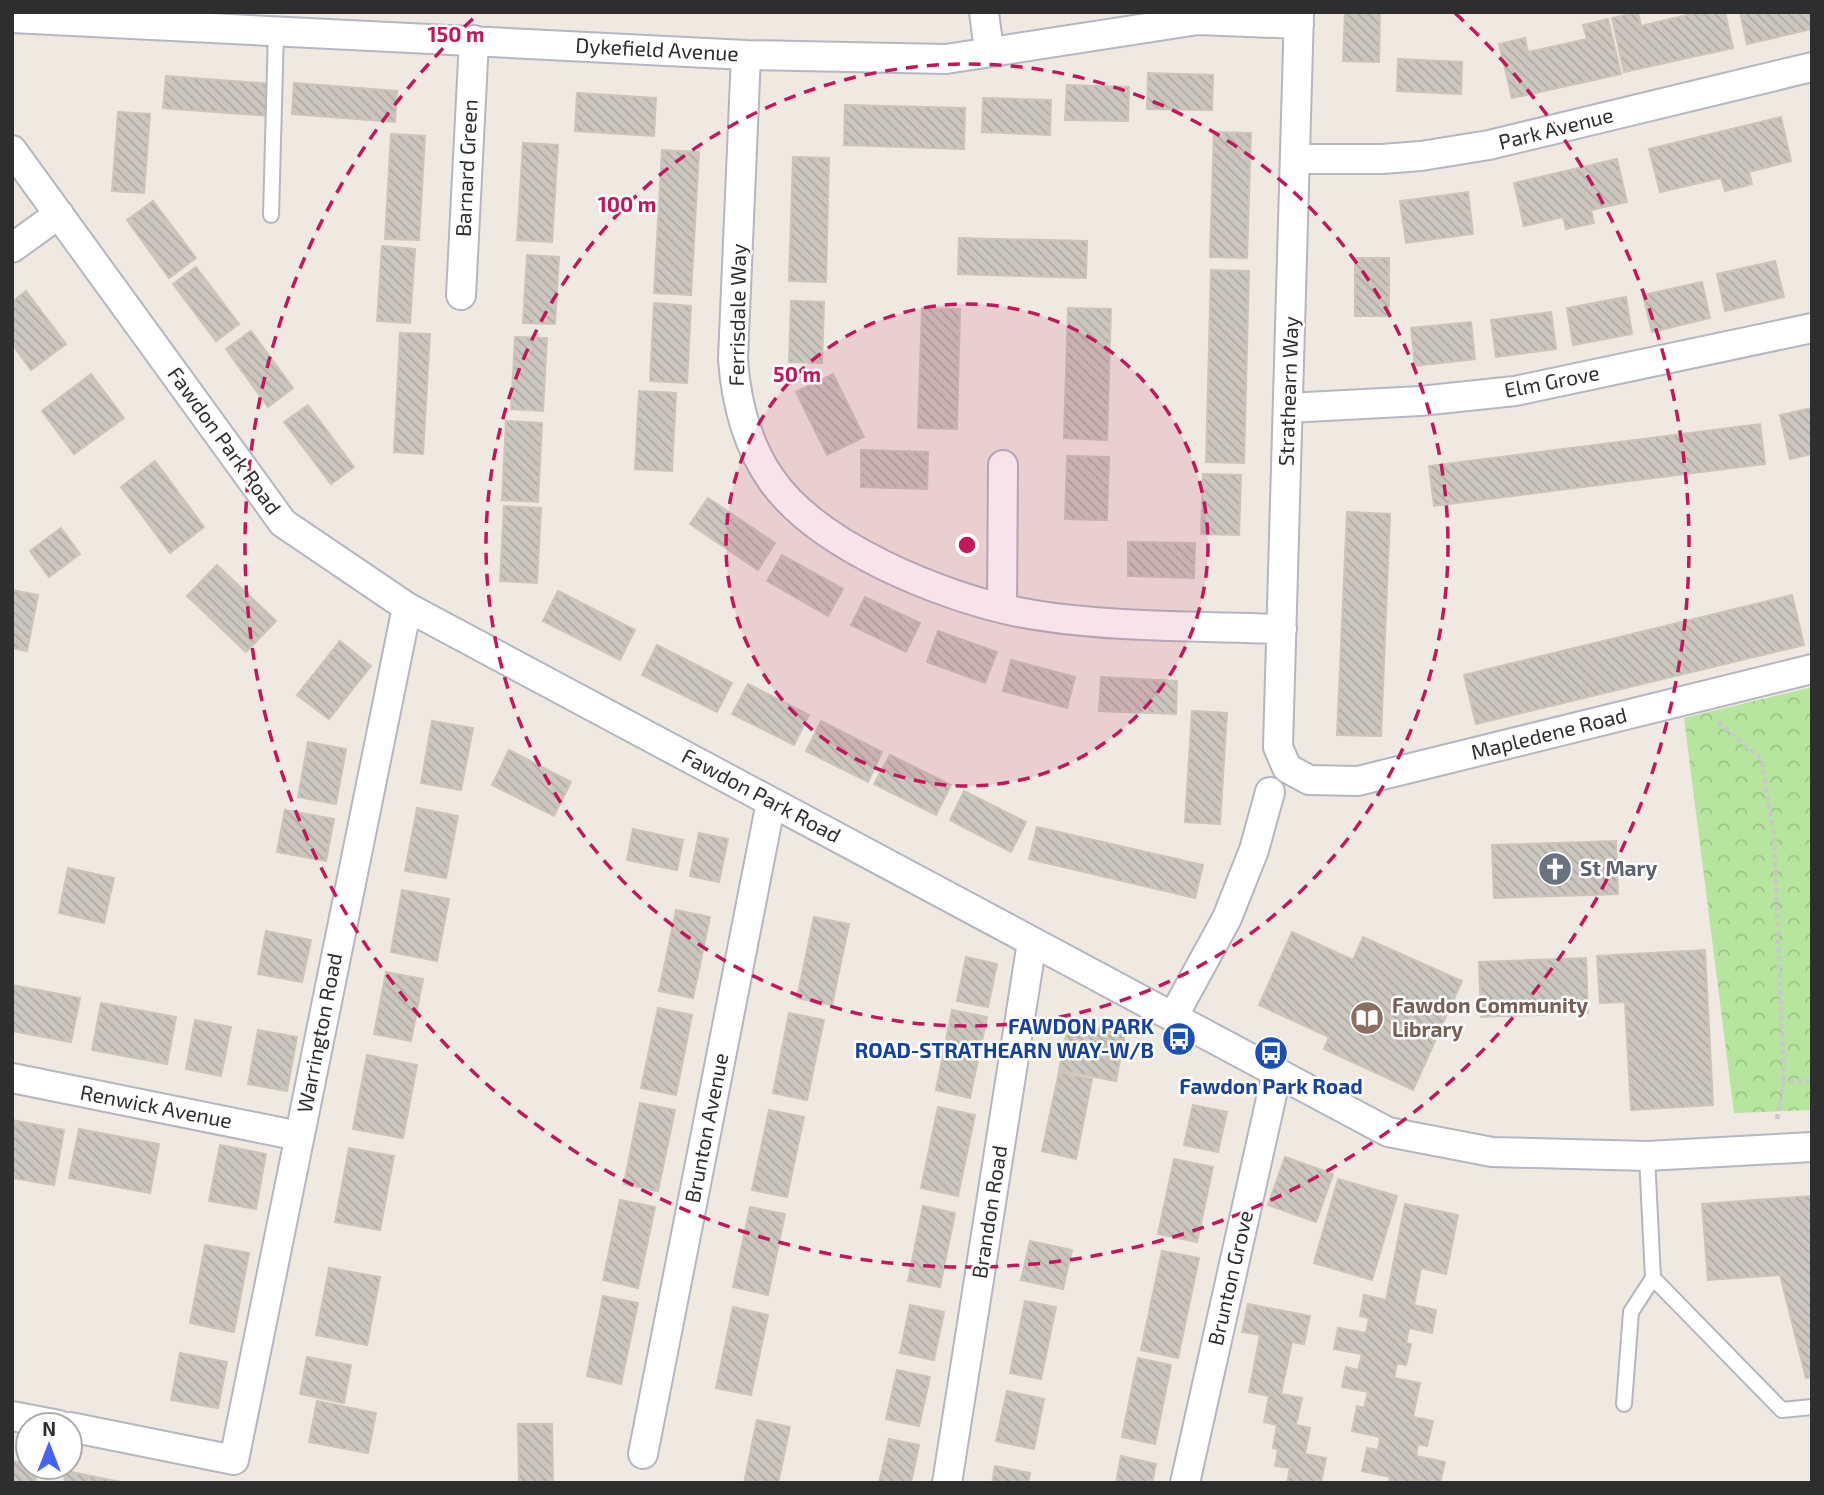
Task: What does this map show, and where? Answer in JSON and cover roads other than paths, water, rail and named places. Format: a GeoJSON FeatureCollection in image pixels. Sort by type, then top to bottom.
{"type":"FeatureCollection","features":[{"type":"Feature","properties":{"kind":"street"},"geometry":{"type":"LineString","coordinates":[[984,12],[989,52]]}},
{"type":"Feature","properties":{"kind":"street","name":"Dykefield Avenue"},"geometry":{"type":"LineString","coordinates":[[12,18],[746,55],[946,59],[1198,20],[1299,18]]}},
{"type":"Feature","properties":{"kind":"street","name":"Strathearn Way"},"geometry":{"type":"LineString","coordinates":[[1287,768],[1278,747],[1299,18]]}},
{"type":"Feature","properties":{"kind":"street","name":"Barnard Green"},"geometry":{"type":"LineString","coordinates":[[461,295],[474,40]]}},
{"type":"Feature","properties":{"kind":"street","name":"Ferrisdale Way"},"geometry":{"type":"LineString","coordinates":[[746,55],[733,359],[735,390],[743,421],[757,455],[771,480],[796,508],[824,530],[903,574],[1002,608],[1085,620],[1282,629]]}},
{"type":"Feature","properties":{"kind":"street","name":"Park Avenue"},"geometry":{"type":"LineString","coordinates":[[1295,159],[1381,159],[1421,156],[1489,145],[1812,66]]}},
{"type":"Feature","properties":{"kind":"street","name":"Fawdon Park Road"},"geometry":{"type":"LineString","coordinates":[[12,150],[283,523],[407,607],[1388,1132],[1492,1152],[1647,1156],[1812,1147]]}},
{"type":"Feature","properties":{"kind":"street"},"geometry":{"type":"LineString","coordinates":[[12,248],[60,214]]}},
{"type":"Feature","properties":{"kind":"street","name":"Elm Grove"},"geometry":{"type":"LineString","coordinates":[[1288,408],[1420,401],[1516,391],[1812,328]]}},
{"type":"Feature","properties":{"kind":"street"},"geometry":{"type":"LineString","coordinates":[[1002,608],[1003,465]]}},
{"type":"Feature","properties":{"kind":"street","name":"Warrington Road"},"geometry":{"type":"LineString","coordinates":[[84,1430],[234,1460],[407,607]]}},
{"type":"Feature","properties":{"kind":"street","name":"Mapledene Road"},"geometry":{"type":"LineString","coordinates":[[1287,768],[1308,780],[1358,781],[1812,669]]}},
{"type":"Feature","properties":{"kind":"street"},"geometry":{"type":"LineString","coordinates":[[1173,1017],[1227,919],[1254,850],[1270,792]]}},
{"type":"Feature","properties":{"kind":"street","name":"Brunton Avenue"},"geometry":{"type":"LineString","coordinates":[[643,1454],[771,802]]}},
{"type":"Feature","properties":{"kind":"street","name":"Brandon Road"},"geometry":{"type":"LineString","coordinates":[[947,1483],[1032,942]]}},
{"type":"Feature","properties":{"kind":"street","name":"Brunton Grove"},"geometry":{"type":"LineString","coordinates":[[1185,1483],[1278,1072]]}},
{"type":"Feature","properties":{"kind":"street","name":"Renwick Avenue"},"geometry":{"type":"LineString","coordinates":[[12,1078],[299,1136]]}},
{"type":"Feature","properties":{"kind":"lane"},"geometry":{"type":"LineString","coordinates":[[271,215],[276,31]]}},
{"type":"Feature","properties":{"kind":"lane"},"geometry":{"type":"LineString","coordinates":[[1624,1405],[1631,1312],[1653,1278],[1647,1156]]}},
{"type":"Feature","properties":{"kind":"lane"},"geometry":{"type":"LineString","coordinates":[[1653,1278],[1782,1410],[1812,1407]]}},
{"type":"Feature","properties":{"kind":"place","name":"St Mary"},"geometry":{"type":"Point","coordinates":[1555,869]}},
{"type":"Feature","properties":{"kind":"place","name":"Fawdon Community Library"},"geometry":{"type":"Point","coordinates":[1367,1018]}},
{"type":"Feature","properties":{"kind":"place","name":"FAWDON PARK ROAD-STRATHEARN WAY-W/B"},"geometry":{"type":"Point","coordinates":[1179,1039]}},
{"type":"Feature","properties":{"kind":"place","name":"Fawdon Park Road"},"geometry":{"type":"Point","coordinates":[1271,1053]}}]}
